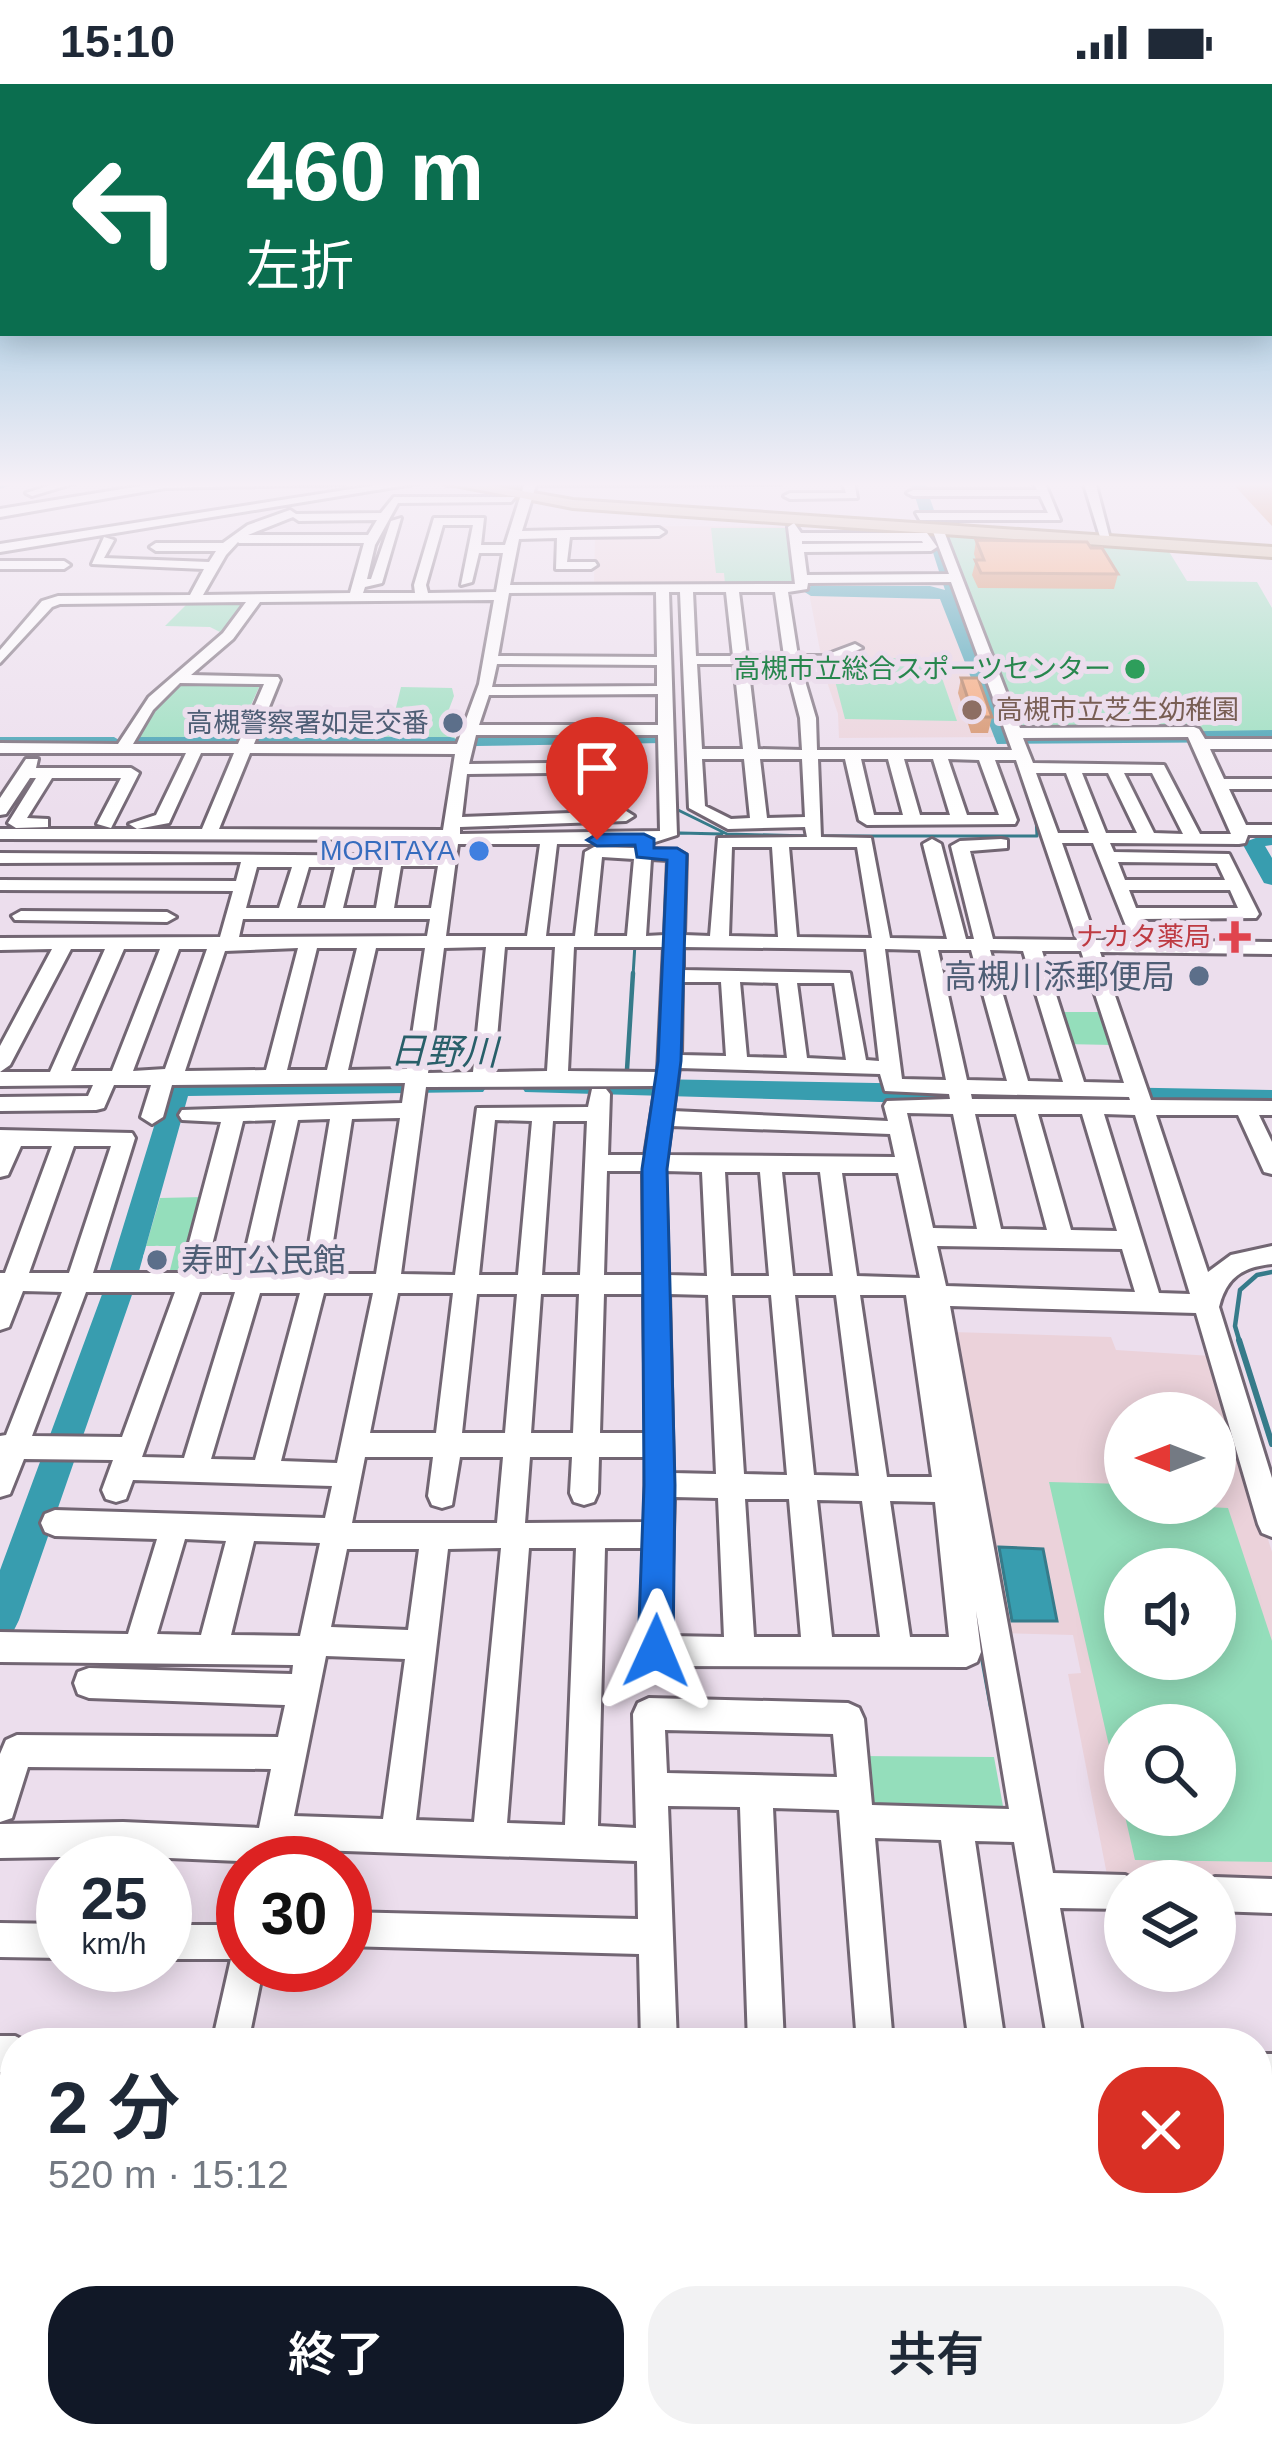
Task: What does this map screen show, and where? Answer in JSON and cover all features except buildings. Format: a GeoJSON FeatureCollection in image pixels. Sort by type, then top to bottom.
{"type":"FeatureCollection","features":[{"type":"Feature","properties":{"kind":"street"},"geometry":{"type":"LineString","coordinates":[[195,598],[199,591]]}},
{"type":"Feature","properties":{"kind":"street"},"geometry":{"type":"LineString","coordinates":[[0,659],[52,601],[339,591]]}},
{"type":"Feature","properties":{"kind":"street"},"geometry":{"type":"LineString","coordinates":[[372,591],[423,596],[540,591]]}},
{"type":"Feature","properties":{"kind":"street"},"geometry":{"type":"LineString","coordinates":[[422,591],[423,596]]}},
{"type":"Feature","properties":{"kind":"street"},"geometry":{"type":"LineString","coordinates":[[557,1078],[574,941],[594,852],[644,846],[669,835],[662,591]]}},
{"type":"Feature","properties":{"kind":"street"},"geometry":{"type":"LineString","coordinates":[[686,591],[698,808],[728,824],[759,823],[865,842],[894,1087],[924,1238],[927,1295],[958,1490],[1016,1826],[1038,1889],[1063,2028]]}},
{"type":"Feature","properties":{"kind":"street"},"geometry":{"type":"LineString","coordinates":[[732,591],[759,823]]}},
{"type":"Feature","properties":{"kind":"street"},"geometry":{"type":"LineString","coordinates":[[782,591],[792,660],[806,706],[813,832]]}},
{"type":"Feature","properties":{"kind":"street"},"geometry":{"type":"LineString","coordinates":[[954,591],[1021,747],[1048,838],[1143,1099],[1272,1524]]}},
{"type":"Feature","properties":{"kind":"street"},"geometry":{"type":"LineString","coordinates":[[273,1836],[387,1285],[451,839],[470,730],[492,660],[503,593]]}},
{"type":"Feature","properties":{"kind":"street"},"geometry":{"type":"LineString","coordinates":[[123,748],[131,728],[238,629],[256,597]]}},
{"type":"Feature","properties":{"kind":"street"},"geometry":{"type":"LineString","coordinates":[[690,660],[825,660],[855,648]]}},
{"type":"Feature","properties":{"kind":"street"},"geometry":{"type":"LineString","coordinates":[[492,660],[663,661]]}},
{"type":"Feature","properties":{"kind":"street"},"geometry":{"type":"LineString","coordinates":[[179,679],[273,680],[208,835]]}},
{"type":"Feature","properties":{"kind":"street"},"geometry":{"type":"LineString","coordinates":[[470,730],[663,690]]}},
{"type":"Feature","properties":{"kind":"street"},"geometry":{"type":"LineString","coordinates":[[0,748],[196,748],[470,730],[607,714]]}},
{"type":"Feature","properties":{"kind":"street"},"geometry":{"type":"LineString","coordinates":[[470,730],[663,730]]}},
{"type":"Feature","properties":{"kind":"street"},"geometry":{"type":"LineString","coordinates":[[470,730],[633,766]]}},
{"type":"Feature","properties":{"kind":"street"},"geometry":{"type":"LineString","coordinates":[[1199,740],[1221,784]]}},
{"type":"Feature","properties":{"kind":"street"},"geometry":{"type":"LineString","coordinates":[[693,754],[985,754],[1021,747],[1199,740],[1272,744]]}},
{"type":"Feature","properties":{"kind":"street"},"geometry":{"type":"LineString","coordinates":[[1021,747],[1072,768],[1158,768],[1194,839]]}},
{"type":"Feature","properties":{"kind":"street"},"geometry":{"type":"LineString","coordinates":[[0,759],[19,748]]}},
{"type":"Feature","properties":{"kind":"street"},"geometry":{"type":"LineString","coordinates":[[0,810],[41,748]]}},
{"type":"Feature","properties":{"kind":"street"},"geometry":{"type":"LineString","coordinates":[[47,773],[16,823],[163,819],[196,748]]}},
{"type":"Feature","properties":{"kind":"street"},"geometry":{"type":"LineString","coordinates":[[852,754],[867,820],[1009,820],[985,754]]}},
{"type":"Feature","properties":{"kind":"street"},"geometry":{"type":"LineString","coordinates":[[895,754],[913,820]]}},
{"type":"Feature","properties":{"kind":"street"},"geometry":{"type":"LineString","coordinates":[[940,754],[960,820]]}},
{"type":"Feature","properties":{"kind":"street"},"geometry":{"type":"LineString","coordinates":[[1072,768],[1144,948]]}},
{"type":"Feature","properties":{"kind":"street"},"geometry":{"type":"LineString","coordinates":[[1114,768],[1148,839]]}},
{"type":"Feature","properties":{"kind":"street"},"geometry":{"type":"LineString","coordinates":[[25,773],[130,773],[105,824]]}},
{"type":"Feature","properties":{"kind":"street"},"geometry":{"type":"LineString","coordinates":[[1221,784],[1272,784]]}},
{"type":"Feature","properties":{"kind":"street"},"geometry":{"type":"LineString","coordinates":[[1103,847],[1148,839],[1239,839],[1240,830],[1218,789],[1221,784]]}},
{"type":"Feature","properties":{"kind":"street"},"geometry":{"type":"LineString","coordinates":[[0,833],[451,839],[626,816]]}},
{"type":"Feature","properties":{"kind":"street"},"geometry":{"type":"LineString","coordinates":[[545,827],[677,854],[675,976],[655,1163],[660,1485],[656,1651],[966,1652],[958,1490]]}},
{"type":"Feature","properties":{"kind":"street"},"geometry":{"type":"LineString","coordinates":[[536,942],[545,827]]}},
{"type":"Feature","properties":{"kind":"street"},"geometry":{"type":"LineString","coordinates":[[1240,830],[1272,830]]}},
{"type":"Feature","properties":{"kind":"street"},"geometry":{"type":"LineString","coordinates":[[719,941],[724,842],[780,841],[813,832]]}},
{"type":"Feature","properties":{"kind":"street"},"geometry":{"type":"LineString","coordinates":[[2,948],[66,836]]}},
{"type":"Feature","properties":{"kind":"street"},"geometry":{"type":"LineString","coordinates":[[1048,838],[1223,858],[1250,914],[1130,913]]}},
{"type":"Feature","properties":{"kind":"street"},"geometry":{"type":"LineString","coordinates":[[250,862],[393,861],[451,839]]}},
{"type":"Feature","properties":{"kind":"street"},"geometry":{"type":"LineString","coordinates":[[780,841],[788,942]]}},
{"type":"Feature","properties":{"kind":"street"},"geometry":{"type":"LineString","coordinates":[[932,844],[974,945],[1062,1240]]}},
{"type":"Feature","properties":{"kind":"street"},"geometry":{"type":"LineString","coordinates":[[974,945],[960,846],[1001,844]]}},
{"type":"Feature","properties":{"kind":"street"},"geometry":{"type":"LineString","coordinates":[[636,940],[644,846]]}},
{"type":"Feature","properties":{"kind":"street"},"geometry":{"type":"LineString","coordinates":[[0,858],[251,857],[238,914],[152,1118]]}},
{"type":"Feature","properties":{"kind":"street"},"geometry":{"type":"LineString","coordinates":[[384,913],[393,861]]}},
{"type":"Feature","properties":{"kind":"street"},"geometry":{"type":"LineString","coordinates":[[287,913],[302,862]]}},
{"type":"Feature","properties":{"kind":"street"},"geometry":{"type":"LineString","coordinates":[[333,913],[345,862]]}},
{"type":"Feature","properties":{"kind":"street"},"geometry":{"type":"LineString","coordinates":[[0,885],[244,886]]}},
{"type":"Feature","properties":{"kind":"street"},"geometry":{"type":"LineString","coordinates":[[1118,885],[1236,885]]}},
{"type":"Feature","properties":{"kind":"street"},"geometry":{"type":"LineString","coordinates":[[22,916],[158,916],[162,886]]}},
{"type":"Feature","properties":{"kind":"street"},"geometry":{"type":"LineString","coordinates":[[238,914],[440,913]]}},
{"type":"Feature","properties":{"kind":"street"},"geometry":{"type":"LineString","coordinates":[[2,948],[636,940],[1272,948]]}},
{"type":"Feature","properties":{"kind":"street"},"geometry":{"type":"LineString","coordinates":[[483,1078],[496,943]]}},
{"type":"Feature","properties":{"kind":"street"},"geometry":{"type":"LineString","coordinates":[[336,1076],[367,945]]}},
{"type":"Feature","properties":{"kind":"street"},"geometry":{"type":"LineString","coordinates":[[928,945],[992,1239]]}},
{"type":"Feature","properties":{"kind":"street"},"geometry":{"type":"LineString","coordinates":[[0,1066],[63,946]]}},
{"type":"Feature","properties":{"kind":"street"},"geometry":{"type":"LineString","coordinates":[[58,1078],[116,946]]}},
{"type":"Feature","properties":{"kind":"street"},"geometry":{"type":"LineString","coordinates":[[0,1104],[96,1102],[114,1077],[171,946]]}},
{"type":"Feature","properties":{"kind":"street"},"geometry":{"type":"LineString","coordinates":[[275,1075],[308,946]]}},
{"type":"Feature","properties":{"kind":"street"},"geometry":{"type":"LineString","coordinates":[[1031,946],[1150,1302]]}},
{"type":"Feature","properties":{"kind":"street"},"geometry":{"type":"LineString","coordinates":[[675,976],[843,977],[857,1067]]}},
{"type":"Feature","properties":{"kind":"street"},"geometry":{"type":"LineString","coordinates":[[730,976],[737,1064]]}},
{"type":"Feature","properties":{"kind":"street"},"geometry":{"type":"LineString","coordinates":[[788,976],[798,1065]]}},
{"type":"Feature","properties":{"kind":"street"},"geometry":{"type":"LineString","coordinates":[[0,1079],[557,1078],[737,1064],[798,1065],[857,1067],[894,1087],[960,1097],[1143,1099],[1272,1108]]}},
{"type":"Feature","properties":{"kind":"street"},"geometry":{"type":"LineString","coordinates":[[442,1496],[485,1113],[543,1113],[599,1104],[584,1492]]}},
{"type":"Feature","properties":{"kind":"street"},"geometry":{"type":"LineString","coordinates":[[1244,1108],[1272,1166]]}},
{"type":"Feature","properties":{"kind":"street"},"geometry":{"type":"LineString","coordinates":[[190,1115],[412,1110]]}},
{"type":"Feature","properties":{"kind":"street"},"geometry":{"type":"LineString","coordinates":[[265,1472],[314,1285],[342,1112]]}},
{"type":"Feature","properties":{"kind":"street"},"geometry":{"type":"LineString","coordinates":[[194,1470],[250,1284],[289,1113]]}},
{"type":"Feature","properties":{"kind":"street"},"geometry":{"type":"LineString","coordinates":[[489,1840],[543,1113]]}},
{"type":"Feature","properties":{"kind":"street"},"geometry":{"type":"LineString","coordinates":[[123,1469],[191,1282],[234,1114]]}},
{"type":"Feature","properties":{"kind":"street"},"geometry":{"type":"LineString","coordinates":[[662,1118],[884,1128]]}},
{"type":"Feature","properties":{"kind":"street"},"geometry":{"type":"LineString","coordinates":[[0,1169],[6,1138],[124,1138],[78,1282],[8,1447],[0,1485]]}},
{"type":"Feature","properties":{"kind":"street"},"geometry":{"type":"LineString","coordinates":[[0,1319],[8,1282],[66,1138]]}},
{"type":"Feature","properties":{"kind":"street"},"geometry":{"type":"LineString","coordinates":[[597,1163],[908,1165]]}},
{"type":"Feature","properties":{"kind":"street"},"geometry":{"type":"LineString","coordinates":[[713,1164],[740,1652]]}},
{"type":"Feature","properties":{"kind":"street"},"geometry":{"type":"LineString","coordinates":[[770,1164],[818,1652]]}},
{"type":"Feature","properties":{"kind":"street"},"geometry":{"type":"LineString","coordinates":[[830,1164],[897,1653]]}},
{"type":"Feature","properties":{"kind":"street"},"geometry":{"type":"LineString","coordinates":[[1187,1235],[1224,1270]]}},
{"type":"Feature","properties":{"kind":"street"},"geometry":{"type":"LineString","coordinates":[[924,1238],[1131,1240]]}},
{"type":"Feature","properties":{"kind":"street"},"geometry":{"type":"LineString","coordinates":[[1208,1304],[1215,1278],[1224,1270],[1238,1261],[1272,1256]]}},
{"type":"Feature","properties":{"kind":"street"},"geometry":{"type":"LineString","coordinates":[[8,1282],[915,1286],[927,1295],[1208,1304]]}},
{"type":"Feature","properties":{"kind":"street"},"geometry":{"type":"LineString","coordinates":[[355,1445],[658,1445]]}},
{"type":"Feature","properties":{"kind":"street"},"geometry":{"type":"LineString","coordinates":[[8,1447],[61,1449],[123,1469],[349,1475]]}},
{"type":"Feature","properties":{"kind":"street"},"geometry":{"type":"LineString","coordinates":[[660,1485],[958,1490]]}},
{"type":"Feature","properties":{"kind":"street"},"geometry":{"type":"LineString","coordinates":[[55,1523],[435,1539],[657,1535]]}},
{"type":"Feature","properties":{"kind":"street"},"geometry":{"type":"LineString","coordinates":[[138,1649],[175,1527]]}},
{"type":"Feature","properties":{"kind":"street"},"geometry":{"type":"LineString","coordinates":[[212,1650],[243,1528]]}},
{"type":"Feature","properties":{"kind":"street"},"geometry":{"type":"LineString","coordinates":[[581,1842],[591,1536]]}},
{"type":"Feature","properties":{"kind":"street"},"geometry":{"type":"LineString","coordinates":[[397,1838],[435,1539]]}},
{"type":"Feature","properties":{"kind":"street"},"geometry":{"type":"LineString","coordinates":[[0,1647],[212,1650],[422,1645]]}},
{"type":"Feature","properties":{"kind":"street"},"geometry":{"type":"LineString","coordinates":[[88,1682],[304,1690]]}},
{"type":"Feature","properties":{"kind":"street"},"geometry":{"type":"LineString","coordinates":[[658,2028],[649,1714],[848,1718],[874,2028]]}},
{"type":"Feature","properties":{"kind":"street"},"geometry":{"type":"LineString","coordinates":[[0,1806],[17,1751],[291,1754]]}},
{"type":"Feature","properties":{"kind":"street"},"geometry":{"type":"LineString","coordinates":[[652,1790],[755,1792],[956,1826],[1016,1826]]}},
{"type":"Feature","properties":{"kind":"street"},"geometry":{"type":"LineString","coordinates":[[755,1792],[765,2028]]}},
{"type":"Feature","properties":{"kind":"street"},"geometry":{"type":"LineString","coordinates":[[956,1826],[985,2028]]}},
{"type":"Feature","properties":{"kind":"street"},"geometry":{"type":"LineString","coordinates":[[0,1841],[123,1839],[216,1844]]}},
{"type":"Feature","properties":{"kind":"street"},"geometry":{"type":"LineString","coordinates":[[372,1840],[653,1845]]}},
{"type":"Feature","properties":{"kind":"street"},"geometry":{"type":"LineString","coordinates":[[1038,1889],[1104,1891]]}},
{"type":"Feature","properties":{"kind":"street"},"geometry":{"type":"LineString","coordinates":[[1236,1894],[1272,1895]]}},
{"type":"Feature","properties":{"kind":"street"},"geometry":{"type":"LineString","coordinates":[[372,1930],[655,1937]]}},
{"type":"Feature","properties":{"kind":"street"},"geometry":{"type":"LineString","coordinates":[[0,1940],[36,1941]]}},
{"type":"Feature","properties":{"kind":"street"},"geometry":{"type":"LineString","coordinates":[[233,2028],[240,1992]]}},
{"type":"Feature","properties":{"kind":"shaded area"},"geometry":{"type":"Polygon","coordinates":[[[809,593],[927,593],[945,599],[998,737],[839,738],[838,714],[825,676],[809,593]]]}},
{"type":"Feature","properties":{"kind":"shaded area"},"geometry":{"type":"Polygon","coordinates":[[[952,1332],[1111,1337],[1116,1350],[1212,1356],[1223,1392],[1104,1392],[1104,1524],[1236,1524],[1236,1434],[1272,1552],[1272,1885],[1236,1884],[1236,1860],[1104,1860],[1068,1674],[1081,1673],[1073,1635],[1002,1633],[952,1332]]]}},
{"type":"Feature","properties":{"kind":"green space","name":"高槻市立総合スポーツセンター"},"geometry":{"type":"Polygon","coordinates":[[[968,591],[1262,591],[1272,608],[1272,731],[1023,731],[968,591]]]}},
{"type":"Feature","properties":{"kind":"green space"},"geometry":{"type":"Polygon","coordinates":[[[249,601],[226,635],[210,627],[165,626],[189,602],[249,601]]]}},
{"type":"Feature","properties":{"kind":"green space"},"geometry":{"type":"Polygon","coordinates":[[[829,658],[935,658],[957,721],[845,719],[829,658]]]}},
{"type":"Feature","properties":{"kind":"green space"},"geometry":{"type":"Polygon","coordinates":[[[261,683],[234,742],[136,742],[140,728],[178,685],[261,683]]]}},
{"type":"Feature","properties":{"kind":"green space"},"geometry":{"type":"Polygon","coordinates":[[[401,687],[452,688],[454,696],[443,725],[458,725],[454,740],[373,742],[390,732],[401,687]]]}},
{"type":"Feature","properties":{"kind":"green space"},"geometry":{"type":"Polygon","coordinates":[[[1055,1012],[1100,1012],[1113,1045],[1064,1044],[1055,1012]]]}},
{"type":"Feature","properties":{"kind":"green space"},"geometry":{"type":"Polygon","coordinates":[[[203,1197],[187,1273],[179,1276],[180,1270],[170,1270],[176,1246],[146,1246],[160,1198],[203,1197]]]}},
{"type":"Feature","properties":{"kind":"green space"},"geometry":{"type":"Polygon","coordinates":[[[1049,1482],[1104,1483],[1104,1524],[1233,1524],[1272,1641],[1272,1862],[1135,1860],[1130,1836],[1236,1836],[1236,1704],[1104,1704],[1104,1724],[1049,1482]]]}},
{"type":"Feature","properties":{"kind":"green space"},"geometry":{"type":"Polygon","coordinates":[[[859,1756],[994,1757],[1005,1817],[875,1816],[859,1756]]]}},
{"type":"Feature","properties":{"kind":"water"},"geometry":{"type":"Polygon","coordinates":[[[999,1547],[1043,1549],[1057,1621],[1012,1621],[999,1547]]]}},
{"type":"Feature","properties":{"kind":"waterway"},"geometry":{"type":"LineString","coordinates":[[931,591],[947,596],[1004,740],[1272,736]]}},
{"type":"Feature","properties":{"kind":"waterway"},"geometry":{"type":"LineString","coordinates":[[952,599],[953,591]]}},
{"type":"Feature","properties":{"kind":"waterway"},"geometry":{"type":"LineString","coordinates":[[476,740],[657,739]]}},
{"type":"Feature","properties":{"kind":"waterway"},"geometry":{"type":"LineString","coordinates":[[0,743],[114,743]]}},
{"type":"Feature","properties":{"kind":"waterway"},"geometry":{"type":"LineString","coordinates":[[135,743],[450,743]]}},
{"type":"Feature","properties":{"kind":"waterway"},"geometry":{"type":"LineString","coordinates":[[1014,756],[1024,785]]}},
{"type":"Feature","properties":{"kind":"waterway"},"geometry":{"type":"LineString","coordinates":[[675,804],[676,809],[727,834],[809,836]]}},
{"type":"Feature","properties":{"kind":"waterway"},"geometry":{"type":"LineString","coordinates":[[821,836],[1037,836],[1036,818]]}},
{"type":"Feature","properties":{"kind":"waterway"},"geometry":{"type":"LineString","coordinates":[[657,840],[680,833],[722,834]]}},
{"type":"Feature","properties":{"kind":"waterway","name":"日野川"},"geometry":{"type":"LineString","coordinates":[[1272,838],[1253,843],[1272,878]]}},
{"type":"Feature","properties":{"kind":"waterway"},"geometry":{"type":"LineString","coordinates":[[633,976],[635,944]]}},
{"type":"Feature","properties":{"kind":"waterway"},"geometry":{"type":"LineString","coordinates":[[626,1086],[633,973]]}},
{"type":"Feature","properties":{"kind":"waterway","name":"日野川"},"geometry":{"type":"LineString","coordinates":[[0,1620],[119,1289],[177,1087],[474,1086]]}},
{"type":"Feature","properties":{"kind":"waterway","name":"日野川"},"geometry":{"type":"LineString","coordinates":[[534,1086],[1272,1099]]}},
{"type":"Feature","properties":{"kind":"waterway"},"geometry":{"type":"LineString","coordinates":[[1240,1343],[1235,1326],[1240,1290],[1257,1275],[1272,1272]]}},
{"type":"Feature","properties":{"kind":"waterway"},"geometry":{"type":"LineString","coordinates":[[1239,1340],[1272,1444]]}},
{"type":"Feature","properties":{"kind":"waterway"},"geometry":{"type":"LineString","coordinates":[[977,1625],[992,1708]]}},
{"type":"Feature","properties":{"kind":"place","name":"高槻市立総合スポーツセンター"},"geometry":{"type":"Point","coordinates":[1135,669]}},
{"type":"Feature","properties":{"kind":"place","name":"高槻市立芝生幼稚園"},"geometry":{"type":"Point","coordinates":[972,710]}},
{"type":"Feature","properties":{"kind":"place","name":"高槻警察署如是交番"},"geometry":{"type":"Point","coordinates":[453,723]}},
{"type":"Feature","properties":{"kind":"place","name":"MORITAYA"},"geometry":{"type":"Point","coordinates":[479,851]}},
{"type":"Feature","properties":{"kind":"place","name":"ナカタ薬局"},"geometry":{"type":"Point","coordinates":[1235,937]}},
{"type":"Feature","properties":{"kind":"place","name":"高槻川添郵便局"},"geometry":{"type":"Point","coordinates":[1199,976]}},
{"type":"Feature","properties":{"kind":"place","name":"寿町公民館"},"geometry":{"type":"Point","coordinates":[157,1260]}},
{"type":"Feature","properties":{"kind":"route"},"geometry":{"type":"LineString","coordinates":[[597,840],[644,839],[644,853],[677,854],[670,1061],[654,1169],[660,1485],[656,1651]]}}]}
